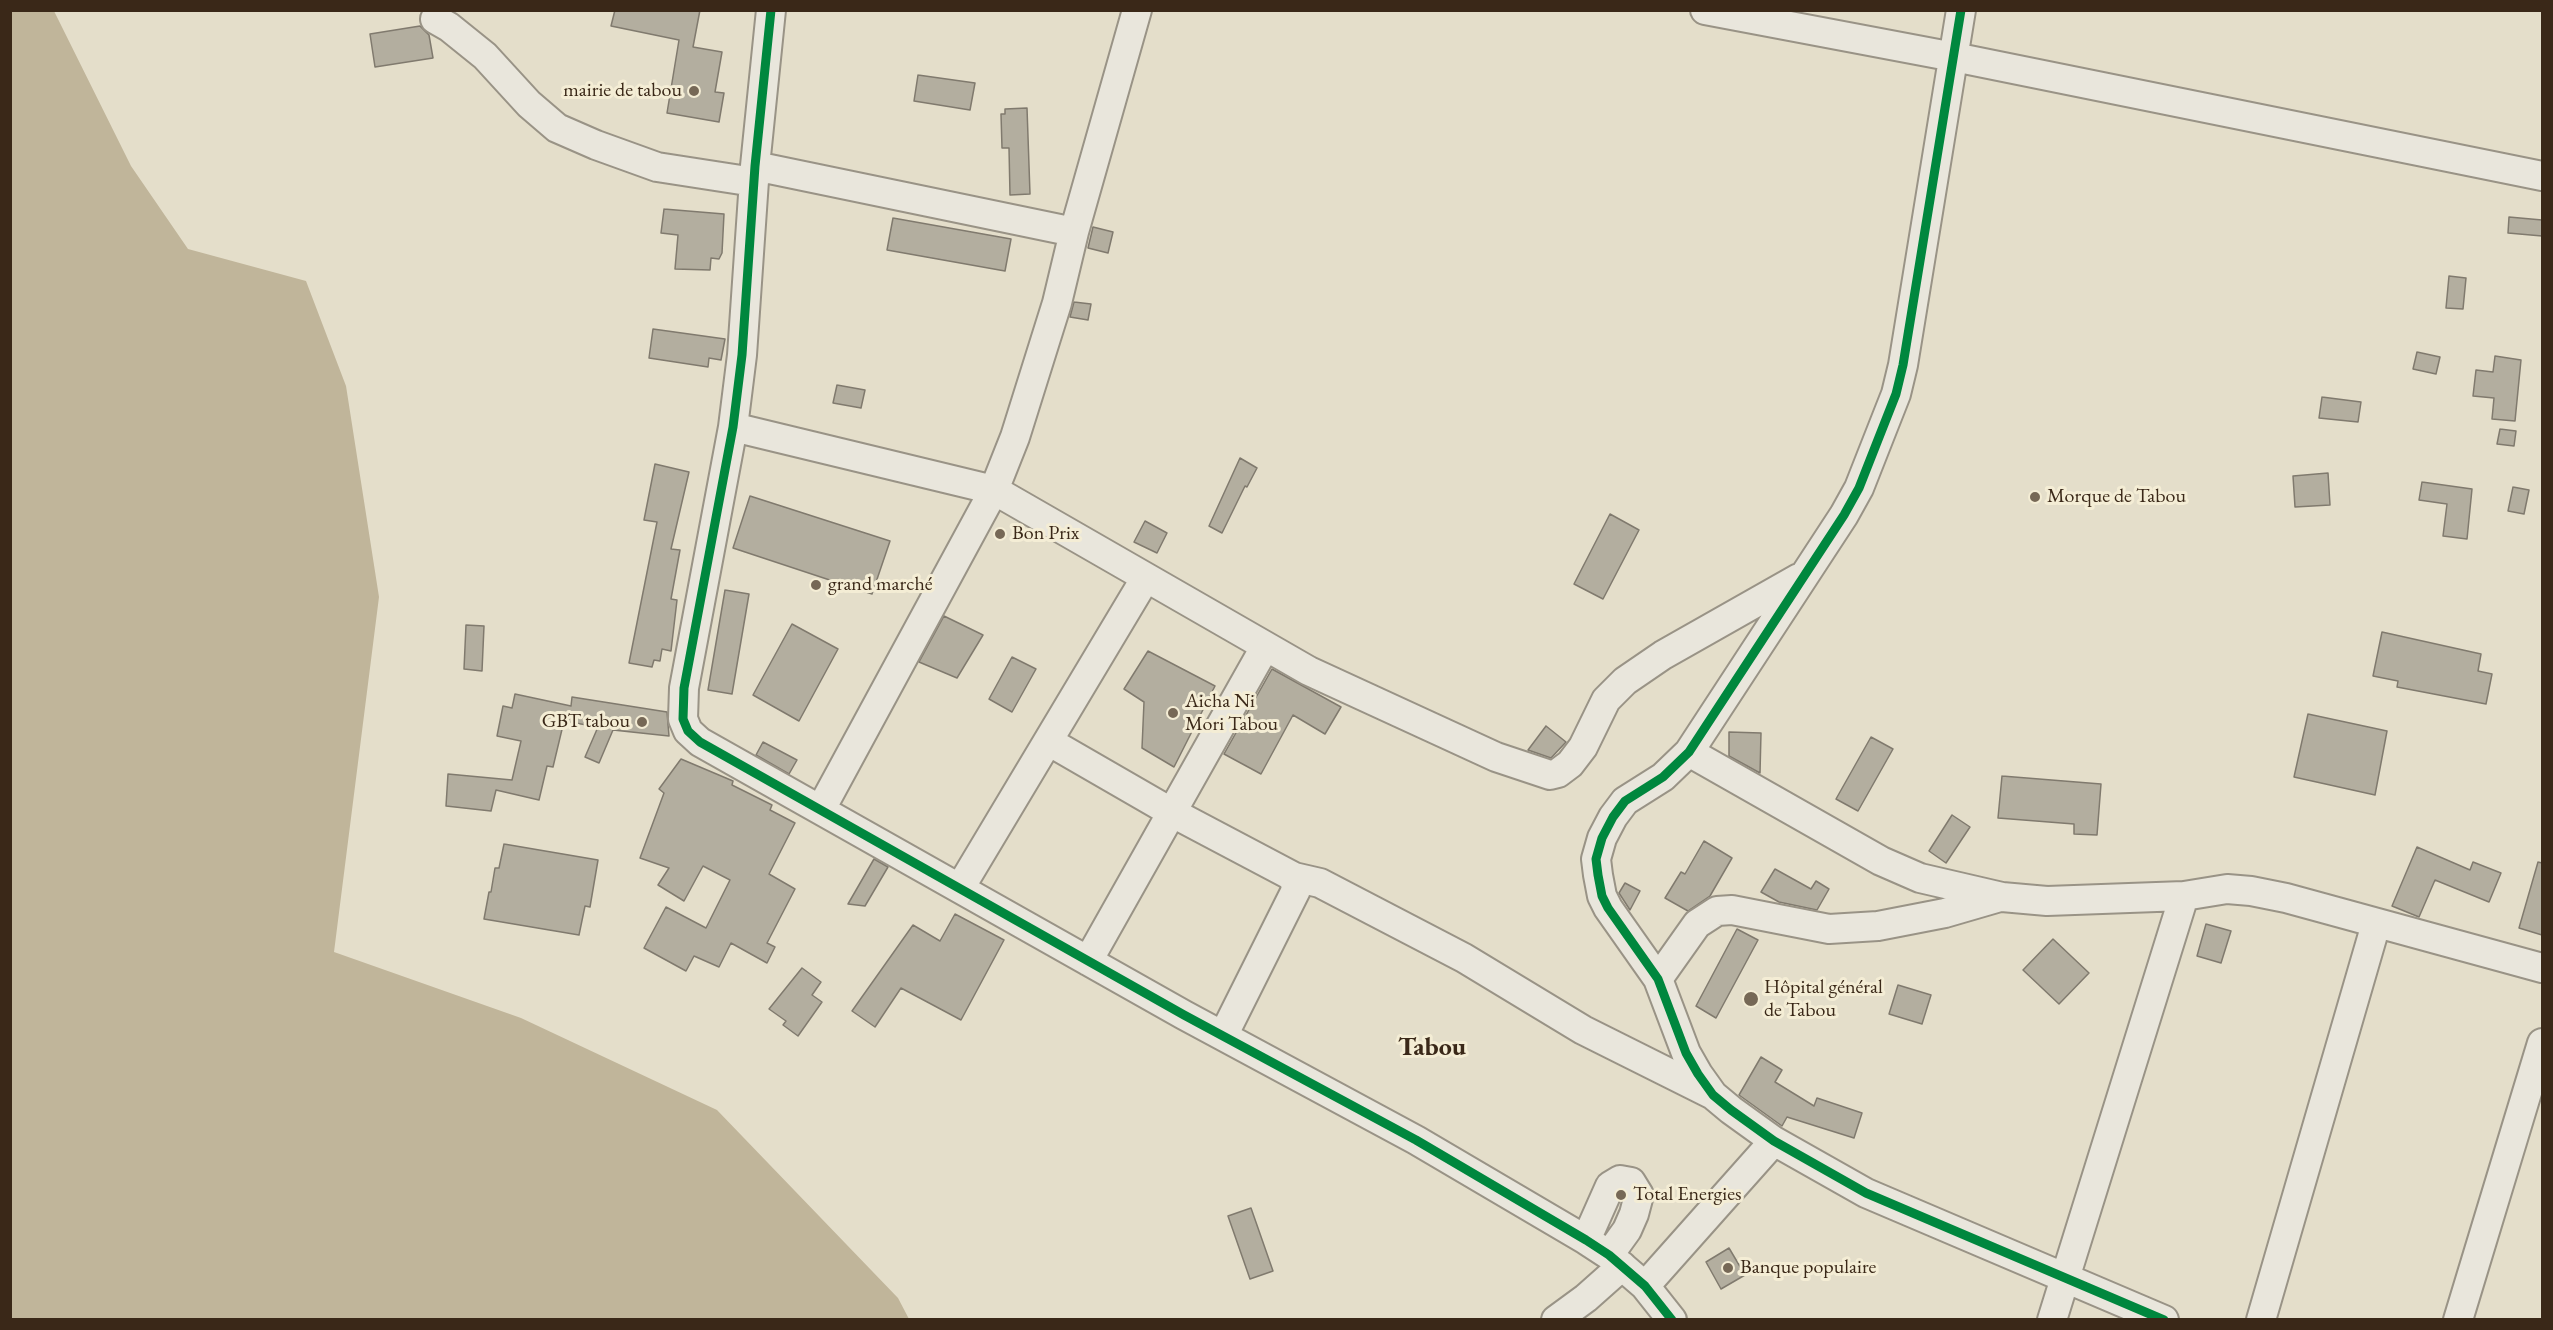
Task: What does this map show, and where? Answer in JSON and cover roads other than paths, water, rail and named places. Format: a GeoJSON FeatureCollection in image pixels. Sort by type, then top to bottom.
{"type":"FeatureCollection","features":[{"type":"Feature","properties":{"kind":"street"},"geometry":{"type":"LineString","coordinates":[[771,10],[755,174],[742,355],[733,427],[684,688],[683,719],[688,731],[700,742],[1088,961],[1416,1140],[1605,1254],[1645,1286],[1672,1320]]}},
{"type":"Feature","properties":{"kind":"street"},"geometry":{"type":"LineString","coordinates":[[821,809],[994,490],[1039,367],[1074,232],[1137,10]]}},
{"type":"Feature","properties":{"kind":"street"},"geometry":{"type":"LineString","coordinates":[[1705,10],[1954,57],[2542,176]]}},
{"type":"Feature","properties":{"kind":"street"},"geometry":{"type":"LineString","coordinates":[[1713,1095],[1686,1053],[1658,979],[1602,896],[1596,859],[1602,838],[1625,801],[1663,777],[1689,752],[1859,488],[1896,394],[1903,365],[1960,10]]}},
{"type":"Feature","properties":{"kind":"street"},"geometry":{"type":"LineString","coordinates":[[435,19],[449,27],[485,56],[529,104],[556,128],[614,153],[657,167],[755,174],[1074,232]]}},
{"type":"Feature","properties":{"kind":"street"},"geometry":{"type":"LineString","coordinates":[[733,427],[994,490],[1265,647],[1359,696],[1496,757],[1550,775],[1558,773],[1570,764],[1583,747],[1606,700],[1625,681],[1663,655],[1804,576]]}},
{"type":"Feature","properties":{"kind":"street"},"geometry":{"type":"LineString","coordinates":[[960,888],[1145,579]]}},
{"type":"Feature","properties":{"kind":"street"},"geometry":{"type":"LineString","coordinates":[[1088,961],[1265,647]]}},
{"type":"Feature","properties":{"kind":"street"},"geometry":{"type":"LineString","coordinates":[[1048,741],[1171,813],[1294,877],[1320,883],[1464,958],[1583,1030],[1713,1095],[1774,1141],[1866,1193],[2164,1320]]}},
{"type":"Feature","properties":{"kind":"street"},"geometry":{"type":"LineString","coordinates":[[1689,752],[1881,861],[1920,878],[2002,897],[2047,901],[2184,896],[2228,889],[2251,891],[2286,898],[2542,968]]}},
{"type":"Feature","properties":{"kind":"street"},"geometry":{"type":"LineString","coordinates":[[1223,1036],[1296,890],[1294,877]]}},
{"type":"Feature","properties":{"kind":"street"},"geometry":{"type":"LineString","coordinates":[[2052,1320],[2184,896]]}},
{"type":"Feature","properties":{"kind":"street"},"geometry":{"type":"LineString","coordinates":[[1658,979],[1692,931],[1717,911],[1732,910],[1829,929],[1878,926],[1945,913],[2002,897]]}},
{"type":"Feature","properties":{"kind":"street"},"geometry":{"type":"LineString","coordinates":[[2261,1320],[2376,924]]}},
{"type":"Feature","properties":{"kind":"street"},"geometry":{"type":"LineString","coordinates":[[2458,1320],[2542,1043]]}},
{"type":"Feature","properties":{"kind":"street"},"geometry":{"type":"LineString","coordinates":[[1645,1286],[1774,1141]]}},
{"type":"Feature","properties":{"kind":"street"},"geometry":{"type":"LineString","coordinates":[[1557,1320],[1586,1298],[1605,1254]]}},
{"type":"Feature","properties":{"kind":"place","name":"mairie de tabou"},"geometry":{"type":"Point","coordinates":[694,91]}},
{"type":"Feature","properties":{"kind":"place","name":"Morque de Tabou"},"geometry":{"type":"Point","coordinates":[2035,497]}},
{"type":"Feature","properties":{"kind":"place","name":"Bon Prix"},"geometry":{"type":"Point","coordinates":[1000,534]}},
{"type":"Feature","properties":{"kind":"place","name":"grand marché"},"geometry":{"type":"Point","coordinates":[816,585]}},
{"type":"Feature","properties":{"kind":"place","name":"Aicha Ni Mori Tabou"},"geometry":{"type":"Point","coordinates":[1173,713]}},
{"type":"Feature","properties":{"kind":"place","name":"GBT tabou"},"geometry":{"type":"Point","coordinates":[642,722]}},
{"type":"Feature","properties":{"kind":"place","name":"Hôpital général de Tabou"},"geometry":{"type":"Point","coordinates":[1751,999]}},
{"type":"Feature","properties":{"kind":"place","name":"Total Energies"},"geometry":{"type":"Point","coordinates":[1621,1195]}},
{"type":"Feature","properties":{"kind":"place","name":"Banque populaire"},"geometry":{"type":"Point","coordinates":[1728,1268]}},
{"type":"Feature","properties":{"kind":"district","name":"Tabou"},"geometry":{"type":"Point","coordinates":[1432,1048]}}]}
